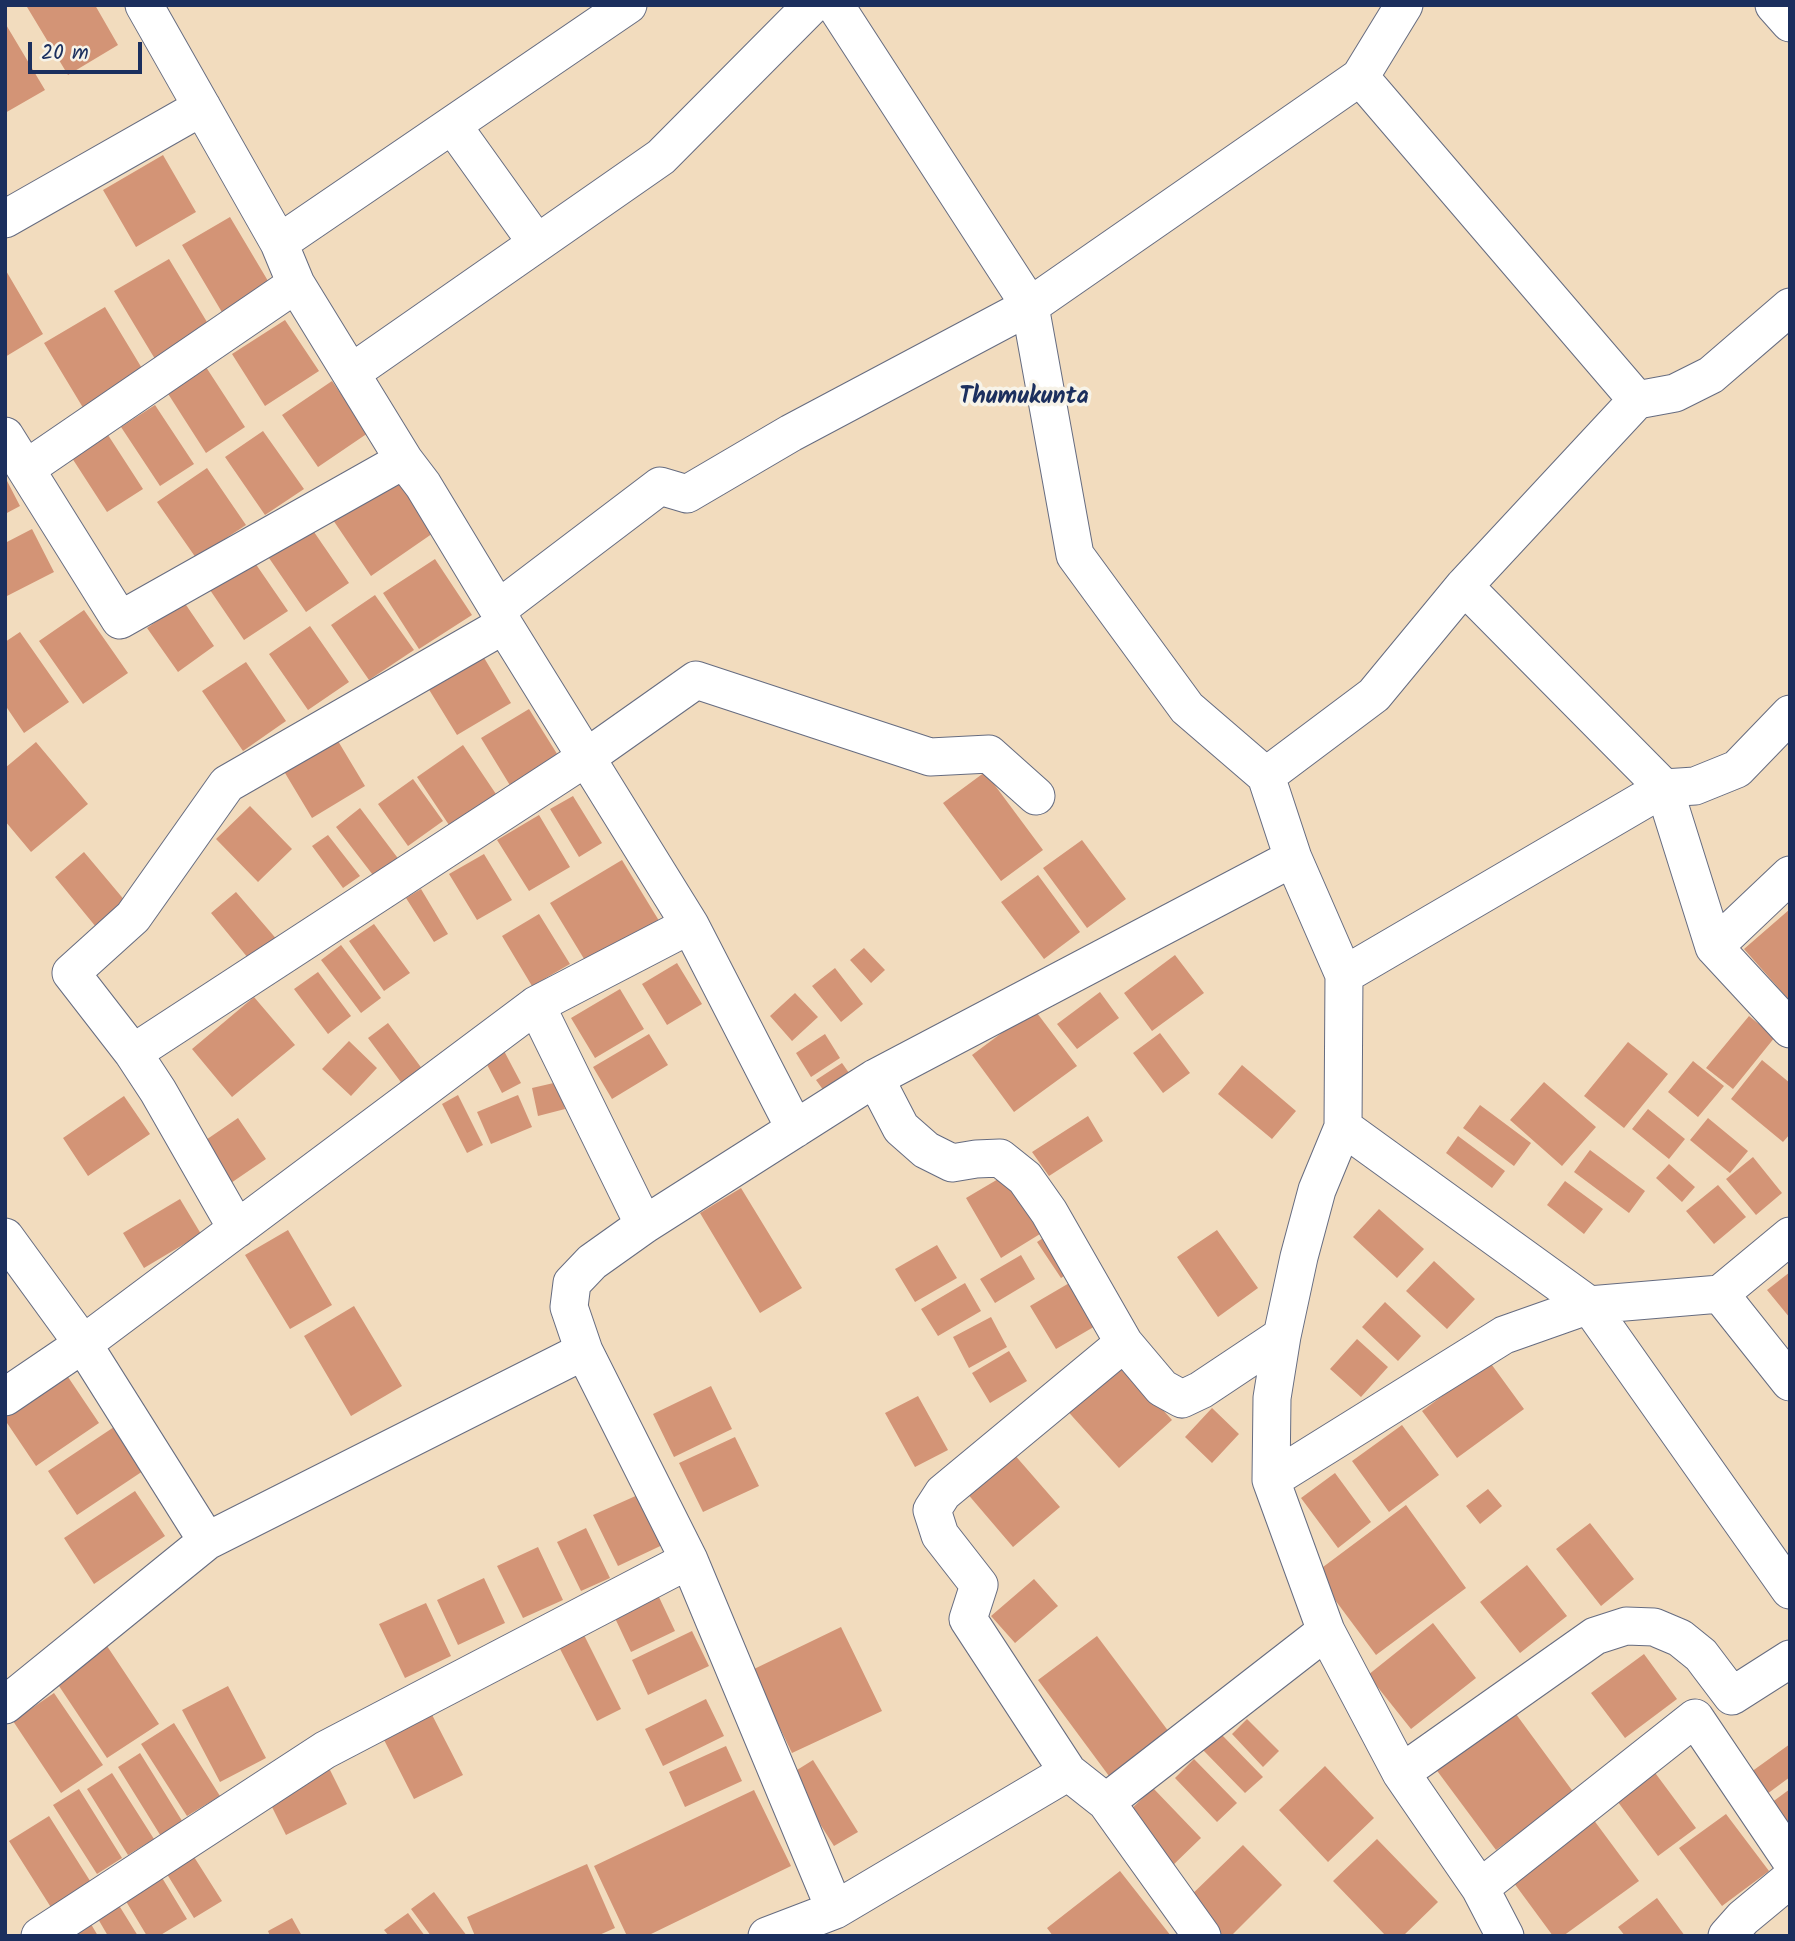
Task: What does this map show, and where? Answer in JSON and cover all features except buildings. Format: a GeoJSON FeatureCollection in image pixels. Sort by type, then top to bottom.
{"type":"FeatureCollection","features":[{"type":"Feature","properties":{"kind":"street"},"geometry":{"type":"LineString","coordinates":[[144,5],[279,243],[296,284],[404,460],[423,485],[690,925],[795,1129]]}},
{"type":"Feature","properties":{"kind":"street"},"geometry":{"type":"LineString","coordinates":[[279,243],[628,5]]}},
{"type":"Feature","properties":{"kind":"street"},"geometry":{"type":"LineString","coordinates":[[351,373],[660,157],[812,5]]}},
{"type":"Feature","properties":{"kind":"street"},"geometry":{"type":"LineString","coordinates":[[835,5],[1030,306],[1075,555],[1187,708],[1266,776],[1293,858],[1344,975],[1342,1126],[1317,1190],[1282,1336],[1272,1398],[1272,1480],[1326,1632],[1401,1773],[1480,1888],[1499,1933]]}},
{"type":"Feature","properties":{"kind":"street"},"geometry":{"type":"LineString","coordinates":[[237,1229],[158,1091],[133,1053],[71,973],[133,918],[227,784],[501,617],[660,486],[687,494],[791,433],[1030,306],[1360,77],[1404,5]]}},
{"type":"Feature","properties":{"kind":"street"},"geometry":{"type":"LineString","coordinates":[[1774,5],[1790,23]]}},
{"type":"Feature","properties":{"kind":"street"},"geometry":{"type":"LineString","coordinates":[[1360,77],[1637,400]]}},
{"type":"Feature","properties":{"kind":"street"},"geometry":{"type":"LineString","coordinates":[[5,219],[202,107]]}},
{"type":"Feature","properties":{"kind":"street"},"geometry":{"type":"LineString","coordinates":[[453,126],[537,242]]}},
{"type":"Feature","properties":{"kind":"street"},"geometry":{"type":"LineString","coordinates":[[27,468],[296,284]]}},
{"type":"Feature","properties":{"kind":"street"},"geometry":{"type":"LineString","coordinates":[[1266,776],[1374,695],[1464,586],[1637,400],[1675,393],[1711,375],[1790,307]]}},
{"type":"Feature","properties":{"kind":"street"},"geometry":{"type":"LineString","coordinates":[[5,436],[120,620],[404,460]]}},
{"type":"Feature","properties":{"kind":"street"},"geometry":{"type":"LineString","coordinates":[[1464,586],[1664,788],[1714,947],[1790,1028]]}},
{"type":"Feature","properties":{"kind":"street"},"geometry":{"type":"LineString","coordinates":[[133,1053],[587,757],[696,680],[930,757],[989,754],[1035,796]]}},
{"type":"Feature","properties":{"kind":"street"},"geometry":{"type":"LineString","coordinates":[[1344,975],[1664,788],[1695,786],[1737,769],[1790,714]]}},
{"type":"Feature","properties":{"kind":"street"},"geometry":{"type":"LineString","coordinates":[[835,1910],[689,1560],[584,1351],[569,1307],[572,1283],[592,1262],[644,1225],[875,1078],[1293,858]]}},
{"type":"Feature","properties":{"kind":"street"},"geometry":{"type":"LineString","coordinates":[[1714,947],[1790,875]]}},
{"type":"Feature","properties":{"kind":"street"},"geometry":{"type":"LineString","coordinates":[[5,1397],[83,1344],[536,1005],[690,925]]}},
{"type":"Feature","properties":{"kind":"street"},"geometry":{"type":"LineString","coordinates":[[536,1005],[644,1225]]}},
{"type":"Feature","properties":{"kind":"street"},"geometry":{"type":"LineString","coordinates":[[875,1078],[901,1128],[926,1150],[952,1163],[1000,1158],[1025,1178],[1049,1212],[1124,1343],[1163,1388],[1182,1399],[1201,1390],[1282,1336]]}},
{"type":"Feature","properties":{"kind":"street"},"geometry":{"type":"LineString","coordinates":[[1342,1126],[1589,1305],[1790,1590]]}},
{"type":"Feature","properties":{"kind":"street"},"geometry":{"type":"LineString","coordinates":[[1272,1480],[1504,1335],[1589,1305],[1720,1294],[1790,1236]]}},
{"type":"Feature","properties":{"kind":"street"},"geometry":{"type":"LineString","coordinates":[[5,1237],[83,1344],[207,1541]]}},
{"type":"Feature","properties":{"kind":"street"},"geometry":{"type":"LineString","coordinates":[[1720,1294],[1790,1381]]}},
{"type":"Feature","properties":{"kind":"street"},"geometry":{"type":"LineString","coordinates":[[1124,1343],[943,1493],[932,1510],[940,1535],[979,1585],[968,1619],[1068,1772],[1105,1801],[1202,1936]]}},
{"type":"Feature","properties":{"kind":"street"},"geometry":{"type":"LineString","coordinates":[[5,1705],[207,1541],[584,1351]]}},
{"type":"Feature","properties":{"kind":"street"},"geometry":{"type":"LineString","coordinates":[[40,1936],[326,1750],[689,1560]]}},
{"type":"Feature","properties":{"kind":"street"},"geometry":{"type":"LineString","coordinates":[[1401,1773],[1595,1636],[1626,1626],[1654,1627],[1679,1638],[1700,1655],[1732,1696],[1790,1659]]}},
{"type":"Feature","properties":{"kind":"street"},"geometry":{"type":"LineString","coordinates":[[1105,1801],[1326,1632]]}},
{"type":"Feature","properties":{"kind":"street"},"geometry":{"type":"LineString","coordinates":[[1480,1888],[1695,1718],[1790,1859]]}},
{"type":"Feature","properties":{"kind":"street"},"geometry":{"type":"LineString","coordinates":[[767,1936],[835,1910],[1068,1772]]}},
{"type":"Feature","properties":{"kind":"street"},"geometry":{"type":"LineString","coordinates":[[1727,1936],[1743,1918],[1790,1879]]}},
{"type":"Feature","properties":{"kind":"district","name":"Thumukunta"},"geometry":{"type":"Point","coordinates":[1024,399]}}]}
